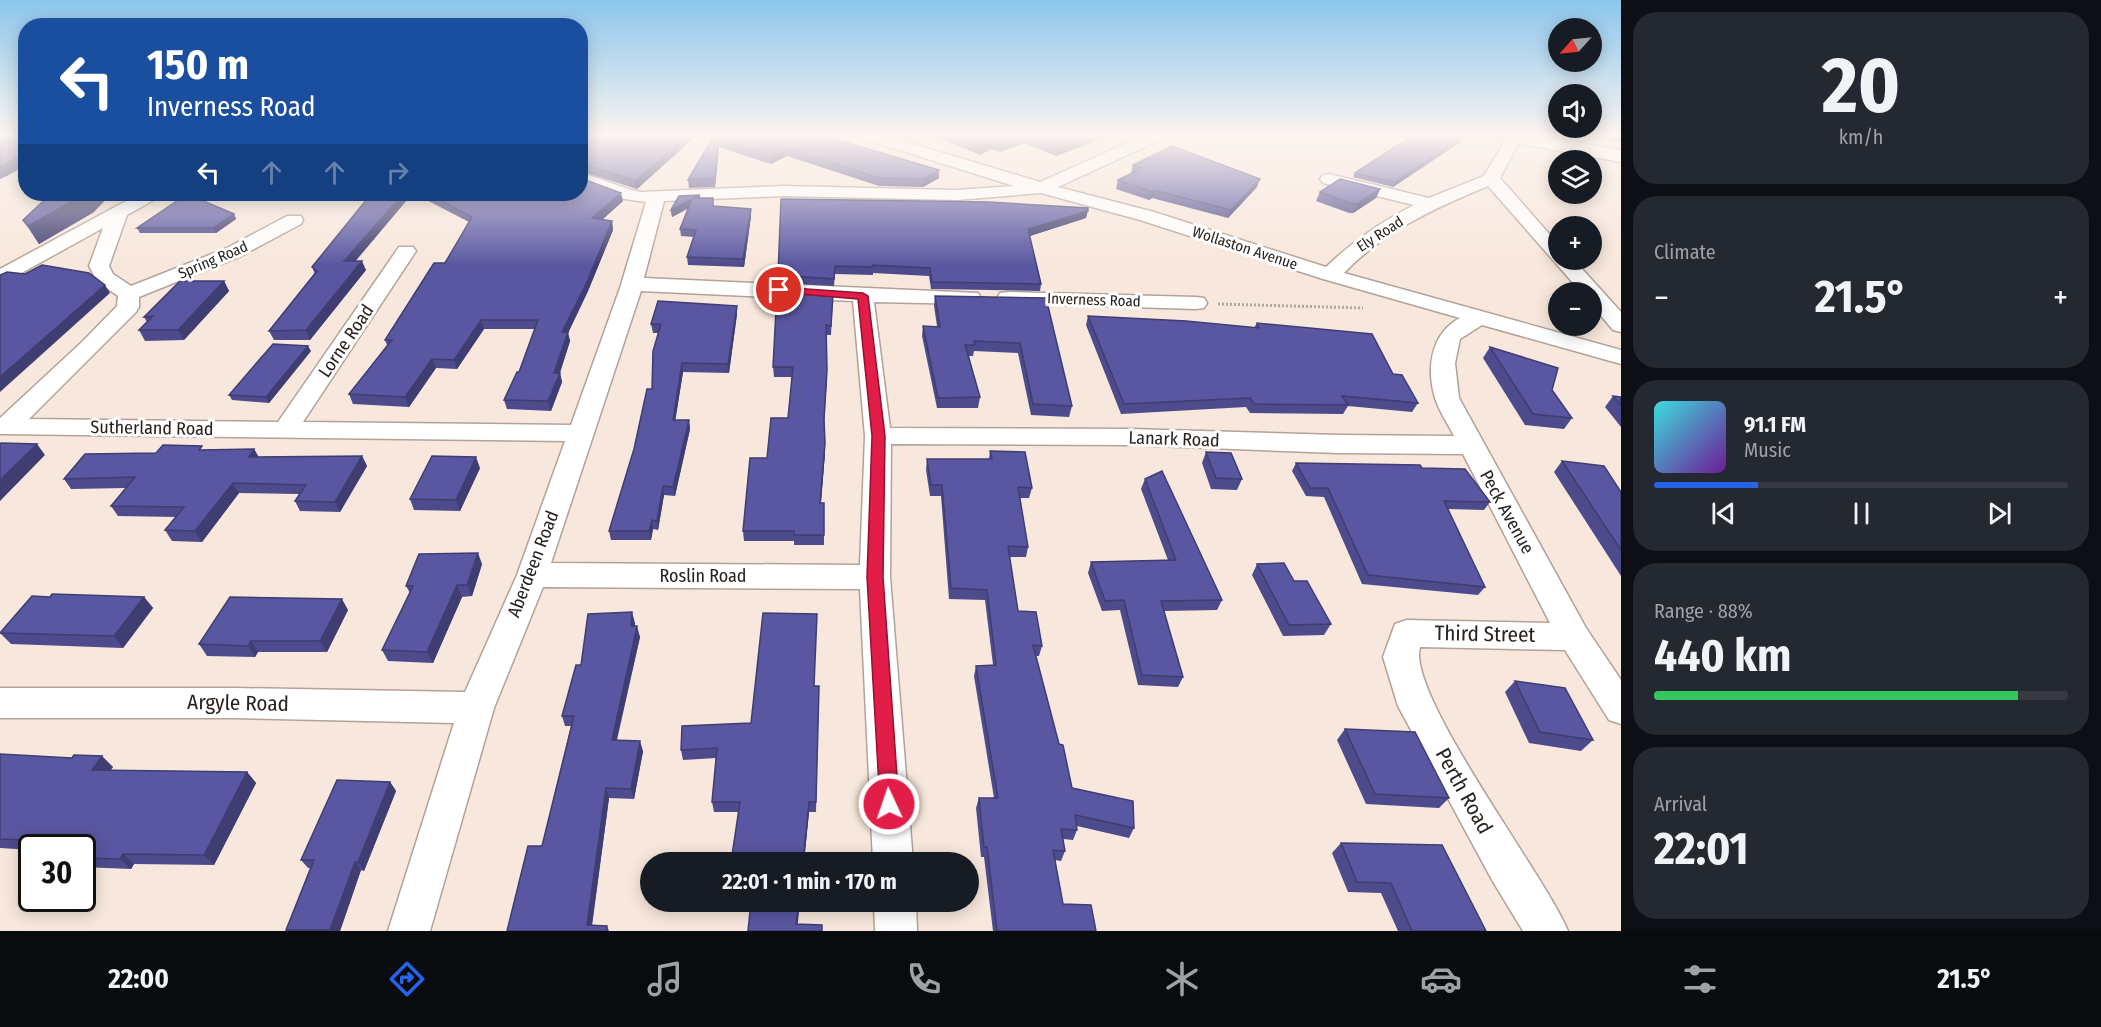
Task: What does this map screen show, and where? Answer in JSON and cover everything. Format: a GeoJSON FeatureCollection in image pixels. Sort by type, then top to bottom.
{"type":"FeatureCollection","features":[{"type":"Feature","properties":{"kind":"street","name":"Wollaston Avenue"},"geometry":{"type":"LineString","coordinates":[[1013,179],[1147,216],[1330,275],[1621,357]]}},
{"type":"Feature","properties":{"kind":"street"},"geometry":{"type":"LineString","coordinates":[[588,180],[624,194],[656,197],[784,190],[980,195],[1041,188],[1060,179]]}},
{"type":"Feature","properties":{"kind":"street"},"geometry":{"type":"LineString","coordinates":[[1331,179],[1432,204]]}},
{"type":"Feature","properties":{"kind":"street","name":"Ely Road"},"geometry":{"type":"LineString","coordinates":[[1330,275],[1354,250],[1403,218],[1490,179]]}},
{"type":"Feature","properties":{"kind":"street"},"geometry":{"type":"LineString","coordinates":[[1491,179],[1548,244]]}},
{"type":"Feature","properties":{"kind":"street","name":"Aberdeen Road"},"geometry":{"type":"LineString","coordinates":[[410,931],[476,708],[532,574],[632,284],[656,197]]}},
{"type":"Feature","properties":{"kind":"street"},"geometry":{"type":"LineString","coordinates":[[0,277],[139,201]]}},
{"type":"Feature","properties":{"kind":"street"},"geometry":{"type":"LineString","coordinates":[[118,213],[99,266],[104,277],[129,294]]}},
{"type":"Feature","properties":{"kind":"street","name":"Spring Road"},"geometry":{"type":"LineString","coordinates":[[129,294],[234,252],[294,220]]}},
{"type":"Feature","properties":{"kind":"street","name":"Lorne Road"},"geometry":{"type":"LineString","coordinates":[[285,430],[406,252]]}},
{"type":"Feature","properties":{"kind":"street"},"geometry":{"type":"LineString","coordinates":[[1572,270],[1621,325]]}},
{"type":"Feature","properties":{"kind":"street","name":"Inverness Road"},"geometry":{"type":"LineString","coordinates":[[632,284],[863,296],[1196,303]]}},
{"type":"Feature","properties":{"kind":"street","name":"Sutherland Road"},"geometry":{"type":"LineString","coordinates":[[3,428],[98,339],[128,307],[129,294]]}},
{"type":"Feature","properties":{"kind":"street"},"geometry":{"type":"LineString","coordinates":[[863,296],[878,436],[875,577],[891,852]]}},
{"type":"Feature","properties":{"kind":"street","name":"Peck Avenue"},"geometry":{"type":"LineString","coordinates":[[1480,317],[1455,331],[1443,350],[1443,373],[1447,398],[1574,637],[1621,709]]}},
{"type":"Feature","properties":{"kind":"street","name":"Sutherland Road"},"geometry":{"type":"LineString","coordinates":[[3,428],[580,433]]}},
{"type":"Feature","properties":{"kind":"street","name":"Lanark Road"},"geometry":{"type":"LineString","coordinates":[[878,436],[1130,437],[1338,444],[1470,445]]}},
{"type":"Feature","properties":{"kind":"street","name":"Roslin Road"},"geometry":{"type":"LineString","coordinates":[[532,574],[875,577]]}},
{"type":"Feature","properties":{"kind":"street","name":"Third Street"},"geometry":{"type":"LineString","coordinates":[[1404,644],[1407,633],[1574,637]]}},
{"type":"Feature","properties":{"kind":"street","name":"Perth Road"},"geometry":{"type":"LineString","coordinates":[[1404,644],[1400,657],[1416,706],[1506,866],[1547,931]]}},
{"type":"Feature","properties":{"kind":"street","name":"Argyle Road"},"geometry":{"type":"LineString","coordinates":[[0,703],[224,703],[476,708]]}},
{"type":"Feature","properties":{"kind":"street"},"geometry":{"type":"LineString","coordinates":[[895,912],[896,931]]}},
{"type":"Feature","properties":{"kind":"path"},"geometry":{"type":"LineString","coordinates":[[1196,303],[1374,309]]}},
{"type":"Feature","properties":{"kind":"building"},"geometry":{"type":"Polygon","coordinates":[[[1260,179],[1231,210],[1154,190],[1152,192],[1118,180],[1260,179]]]}},
{"type":"Feature","properties":{"kind":"building"},"geometry":{"type":"Polygon","coordinates":[[[1339,179],[1380,189],[1357,204],[1320,192],[1339,179]]]}},
{"type":"Feature","properties":{"kind":"building"},"geometry":{"type":"Polygon","coordinates":[[[588,181],[621,193],[592,218],[612,221],[587,282],[562,332],[568,332],[554,373],[560,373],[548,401],[504,400],[519,372],[538,320],[481,320],[454,360],[432,359],[405,397],[349,394],[392,340],[385,340],[434,263],[445,263],[472,217],[441,201],[588,201],[588,181]]]}},
{"type":"Feature","properties":{"kind":"building"},"geometry":{"type":"Polygon","coordinates":[[[700,195],[694,198],[713,198],[713,206],[751,209],[743,259],[687,257],[696,230],[680,229],[692,199],[671,210],[679,196],[700,195]]]}},
{"type":"Feature","properties":{"kind":"building"},"geometry":{"type":"Polygon","coordinates":[[[781,199],[989,202],[1088,208],[1088,211],[1028,229],[1041,284],[932,282],[930,268],[873,265],[873,267],[835,266],[834,279],[778,275],[781,199]]]}},
{"type":"Feature","properties":{"kind":"building"},"geometry":{"type":"Polygon","coordinates":[[[43,201],[73,201],[28,226],[23,220],[43,201]]]}},
{"type":"Feature","properties":{"kind":"building"},"geometry":{"type":"Polygon","coordinates":[[[177,201],[203,201],[234,214],[213,228],[137,228],[177,201]]]}},
{"type":"Feature","properties":{"kind":"building"},"geometry":{"type":"Polygon","coordinates":[[[365,201],[397,201],[344,261],[362,261],[306,330],[269,331],[317,271],[312,267],[365,201]]]}},
{"type":"Feature","properties":{"kind":"building"},"geometry":{"type":"Polygon","coordinates":[[[42,265],[89,273],[105,285],[0,377],[0,275],[7,272],[25,274],[42,265]]]}},
{"type":"Feature","properties":{"kind":"building"},"geometry":{"type":"Polygon","coordinates":[[[180,281],[224,281],[178,330],[139,330],[153,316],[144,317],[180,281]]]}},
{"type":"Feature","properties":{"kind":"building"},"geometry":{"type":"Polygon","coordinates":[[[777,291],[833,294],[831,326],[826,325],[825,443],[820,503],[824,503],[824,535],[794,535],[794,531],[743,531],[750,458],[767,458],[771,418],[788,418],[793,367],[773,367],[777,291]]]}},
{"type":"Feature","properties":{"kind":"building"},"geometry":{"type":"Polygon","coordinates":[[[935,296],[1046,298],[1072,406],[1033,404],[1020,343],[974,341],[975,345],[965,345],[980,397],[938,398],[923,326],[940,327],[935,296]]]}},
{"type":"Feature","properties":{"kind":"building"},"geometry":{"type":"Polygon","coordinates":[[[658,301],[737,306],[728,364],[682,363],[673,420],[689,420],[673,487],[663,486],[657,521],[652,520],[649,531],[609,531],[634,449],[647,389],[652,389],[653,351],[661,324],[651,324],[658,301]]]}},
{"type":"Feature","properties":{"kind":"building"},"geometry":{"type":"Polygon","coordinates":[[[1088,316],[1186,321],[1259,328],[1257,323],[1372,334],[1393,374],[1402,375],[1418,403],[1342,396],[1348,405],[1254,404],[1250,398],[1124,404],[1088,316]]]}},
{"type":"Feature","properties":{"kind":"building"},"geometry":{"type":"Polygon","coordinates":[[[273,344],[308,346],[266,397],[229,395],[273,344]]]}},
{"type":"Feature","properties":{"kind":"building"},"geometry":{"type":"Polygon","coordinates":[[[1490,347],[1558,368],[1552,390],[1572,418],[1533,414],[1490,347]]]}},
{"type":"Feature","properties":{"kind":"building"},"geometry":{"type":"Polygon","coordinates":[[[1613,396],[1621,397],[1621,405],[1613,396]]]}},
{"type":"Feature","properties":{"kind":"building"},"geometry":{"type":"Polygon","coordinates":[[[1,443],[37,444],[0,480],[0,445],[1,443]]]}},
{"type":"Feature","properties":{"kind":"building"},"geometry":{"type":"Polygon","coordinates":[[[163,445],[202,446],[199,450],[254,449],[249,457],[362,456],[335,502],[295,501],[306,485],[233,483],[195,531],[165,530],[184,507],[111,506],[135,477],[64,479],[85,454],[156,453],[163,445]]]}},
{"type":"Feature","properties":{"kind":"building"},"geometry":{"type":"Polygon","coordinates":[[[990,451],[1025,452],[1032,488],[1018,487],[1028,547],[1008,546],[1018,611],[1036,612],[1042,646],[1033,645],[1059,744],[1063,745],[1072,788],[1133,801],[1134,828],[1075,815],[1077,830],[1061,829],[1065,851],[1053,850],[1063,904],[1091,905],[1096,931],[997,931],[979,798],[998,798],[976,666],[996,665],[987,590],[951,588],[942,485],[931,485],[927,459],[992,459],[990,451]]]}},
{"type":"Feature","properties":{"kind":"building"},"geometry":{"type":"Polygon","coordinates":[[[1206,452],[1231,453],[1242,479],[1216,478],[1206,452]]]}},
{"type":"Feature","properties":{"kind":"building"},"geometry":{"type":"Polygon","coordinates":[[[432,456],[476,457],[456,500],[410,499],[432,456]]]}},
{"type":"Feature","properties":{"kind":"building"},"geometry":{"type":"Polygon","coordinates":[[[1562,461],[1604,466],[1621,492],[1621,550],[1562,461]]]}},
{"type":"Feature","properties":{"kind":"building"},"geometry":{"type":"Polygon","coordinates":[[[1296,463],[1420,465],[1422,468],[1465,469],[1490,502],[1444,501],[1485,587],[1368,575],[1328,488],[1310,488],[1296,463]]]}},
{"type":"Feature","properties":{"kind":"building"},"geometry":{"type":"Polygon","coordinates":[[[1162,471],[1222,600],[1161,601],[1183,677],[1142,675],[1124,600],[1105,601],[1091,562],[1176,560],[1145,479],[1162,471]]]}},
{"type":"Feature","properties":{"kind":"building"},"geometry":{"type":"Polygon","coordinates":[[[478,553],[467,585],[457,585],[427,652],[382,650],[413,586],[406,586],[419,554],[478,553]]]}},
{"type":"Feature","properties":{"kind":"building"},"geometry":{"type":"Polygon","coordinates":[[[1284,563],[1294,581],[1307,581],[1331,624],[1289,625],[1257,564],[1284,563]]]}},
{"type":"Feature","properties":{"kind":"building"},"geometry":{"type":"Polygon","coordinates":[[[52,594],[144,597],[114,636],[0,633],[32,596],[50,597],[52,594]]]}},
{"type":"Feature","properties":{"kind":"building"},"geometry":{"type":"Polygon","coordinates":[[[230,597],[342,599],[320,641],[251,641],[248,646],[199,644],[230,597]]]}},
{"type":"Feature","properties":{"kind":"building"},"geometry":{"type":"Polygon","coordinates":[[[632,612],[631,626],[637,626],[612,740],[640,741],[631,789],[606,788],[587,925],[607,926],[606,931],[507,931],[528,846],[542,846],[574,716],[562,716],[576,665],[581,665],[588,614],[632,612]]]}},
{"type":"Feature","properties":{"kind":"building"},"geometry":{"type":"Polygon","coordinates":[[[763,613],[817,614],[814,686],[819,686],[816,802],[809,802],[804,852],[732,852],[740,802],[712,802],[717,748],[681,750],[682,726],[751,723],[763,613]]]}},
{"type":"Feature","properties":{"kind":"building"},"geometry":{"type":"Polygon","coordinates":[[[1515,681],[1565,688],[1593,740],[1540,732],[1515,681]]]}},
{"type":"Feature","properties":{"kind":"building"},"geometry":{"type":"Polygon","coordinates":[[[1345,729],[1415,732],[1449,798],[1375,794],[1345,729]]]}},
{"type":"Feature","properties":{"kind":"building"},"geometry":{"type":"Polygon","coordinates":[[[0,754],[72,758],[74,755],[102,756],[92,770],[247,772],[204,855],[123,854],[120,859],[96,858],[96,834],[18,834],[18,840],[0,839],[0,754]]]}},
{"type":"Feature","properties":{"kind":"building"},"geometry":{"type":"Polygon","coordinates":[[[337,780],[390,782],[358,862],[355,862],[330,930],[286,930],[314,860],[301,860],[337,780]]]}},
{"type":"Feature","properties":{"kind":"building"},"geometry":{"type":"Polygon","coordinates":[[[1341,843],[1442,845],[1486,931],[1412,931],[1391,883],[1357,882],[1341,843]]]}},
{"type":"Feature","properties":{"kind":"building"},"geometry":{"type":"Polygon","coordinates":[[[750,912],[798,912],[796,924],[822,925],[822,931],[748,931],[750,912]]]}},
{"type":"Feature","properties":{"kind":"route"},"geometry":{"type":"LineString","coordinates":[[779,290],[863,296],[878,436],[875,577],[889,804]]}}]}
